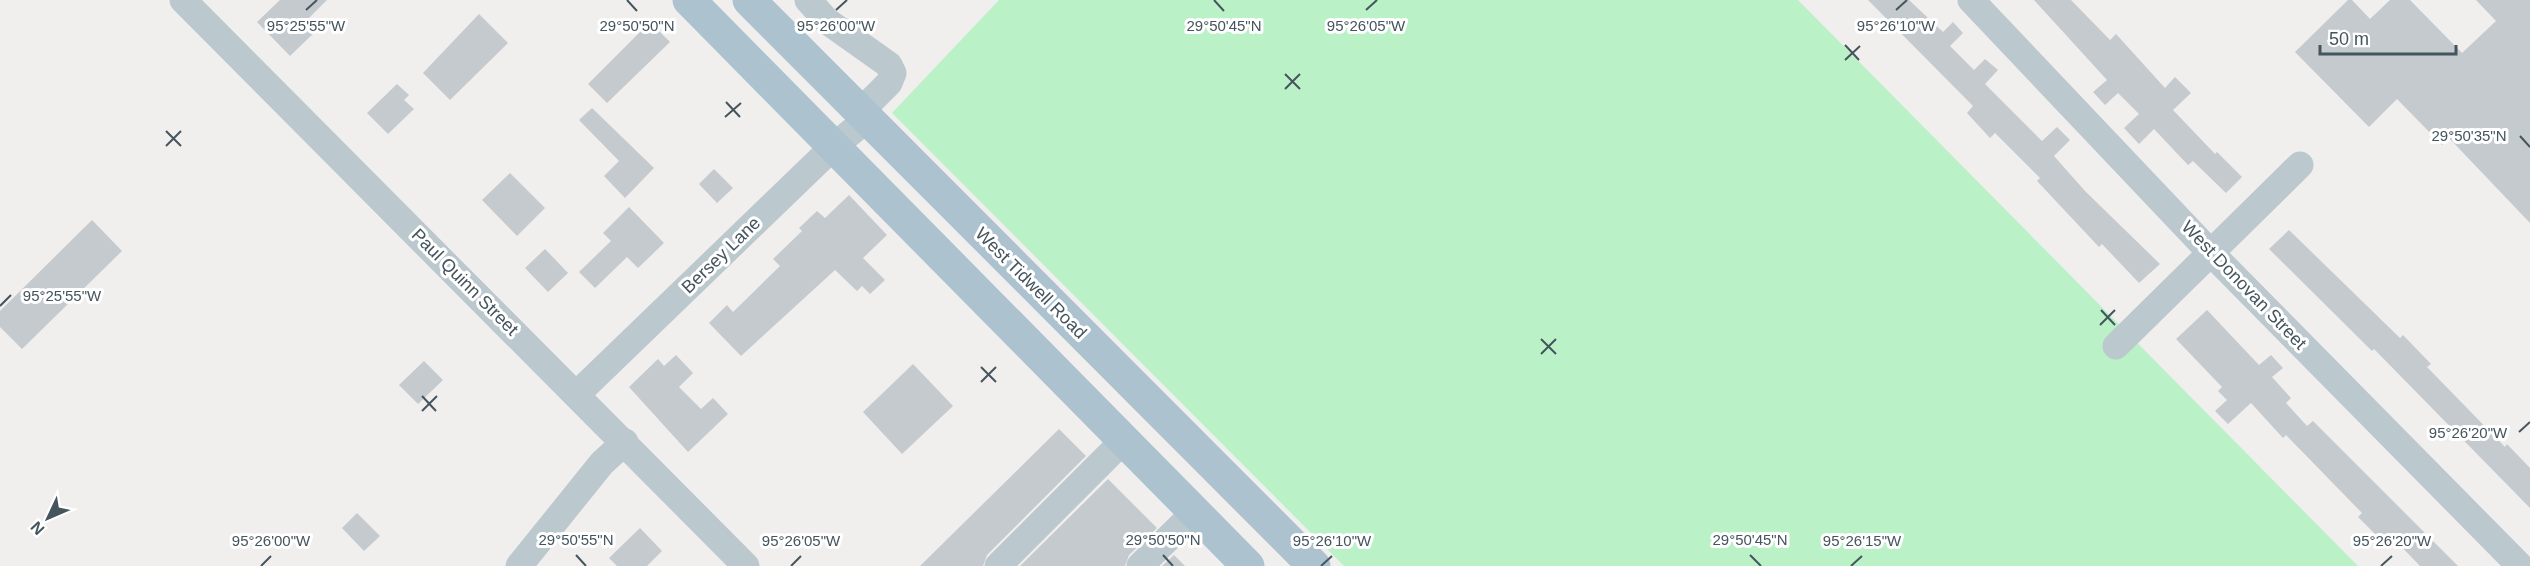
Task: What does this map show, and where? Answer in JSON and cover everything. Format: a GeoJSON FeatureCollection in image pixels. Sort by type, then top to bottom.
{"type":"FeatureCollection","features":[{"type":"Feature","properties":{"kind":"main road"},"geometry":{"type":"LineString","coordinates":[[689,0],[1248,566]]}},
{"type":"Feature","properties":{"kind":"main road","name":"West Tidwell Road"},"geometry":{"type":"LineString","coordinates":[[749,0],[1314,566]]}},
{"type":"Feature","properties":{"kind":"main road"},"geometry":{"type":"LineString","coordinates":[[1040,355],[1078,330]]}},
{"type":"Feature","properties":{"kind":"street","name":"Paul Quinn Street"},"geometry":{"type":"LineString","coordinates":[[183,0],[746,566]]}},
{"type":"Feature","properties":{"kind":"street","name":"Bersey Lane"},"geometry":{"type":"LineString","coordinates":[[577,394],[833,147],[889,83],[893,74],[889,65],[827,21],[808,0]]}},
{"type":"Feature","properties":{"kind":"street","name":"West Donovan Street"},"geometry":{"type":"LineString","coordinates":[[1971,0],[2211,253],[2520,566]]}},
{"type":"Feature","properties":{"kind":"street"},"geometry":{"type":"LineString","coordinates":[[2116,346],[2300,165]]}},
{"type":"Feature","properties":{"kind":"street"},"geometry":{"type":"LineString","coordinates":[[998,566],[1124,440]]}},
{"type":"Feature","properties":{"kind":"street"},"geometry":{"type":"LineString","coordinates":[[519,566],[540,544],[602,463],[625,442]]}},
{"type":"Feature","properties":{"kind":"street"},"geometry":{"type":"LineString","coordinates":[[1140,566],[1194,512]]}},
{"type":"Feature","properties":{"kind":"green space"},"geometry":{"type":"Polygon","coordinates":[[[999,0],[1798,0],[2358,566],[1344,566],[892,113],[999,0]]]}},
{"type":"Feature","properties":{"kind":"building"},"geometry":{"type":"Polygon","coordinates":[[[280,0],[327,0],[309,18],[319,28],[290,56],[257,22],[280,0]]]}},
{"type":"Feature","properties":{"kind":"building"},"geometry":{"type":"Polygon","coordinates":[[[1868,0],[1909,0],[1943,32],[1953,22],[1963,33],[1950,46],[1974,70],[1985,59],[1998,70],[1985,84],[2042,141],[2057,127],[2070,140],[2054,156],[2085,191],[2160,264],[2139,283],[2102,244],[2099,247],[2037,181],[2040,178],[1995,133],[1990,138],[1967,113],[1973,106],[1868,0]]]}},
{"type":"Feature","properties":{"kind":"building"},"geometry":{"type":"Polygon","coordinates":[[[2034,0],[2071,0],[2110,40],[2116,34],[2165,88],[2175,77],[2191,93],[2173,110],[2215,154],[2217,152],[2242,177],[2226,193],[2193,161],[2188,165],[2154,129],[2139,144],[2124,128],[2139,114],[2118,93],[2105,105],[2093,92],[2107,80],[2034,0]]]}},
{"type":"Feature","properties":{"kind":"building"},"geometry":{"type":"Polygon","coordinates":[[[2348,0],[2352,0],[2370,19],[2390,0],[2410,0],[2462,53],[2496,21],[2476,0],[2530,0],[2530,223],[2449,138],[2442,145],[2397,99],[2369,127],[2295,52],[2348,0]]]}},
{"type":"Feature","properties":{"kind":"building"},"geometry":{"type":"Polygon","coordinates":[[[479,14],[508,43],[450,100],[423,73],[479,14]]]}},
{"type":"Feature","properties":{"kind":"building"},"geometry":{"type":"Polygon","coordinates":[[[650,22],[670,42],[607,103],[588,84],[650,22]]]}},
{"type":"Feature","properties":{"kind":"building"},"geometry":{"type":"Polygon","coordinates":[[[397,84],[409,95],[404,100],[414,109],[388,134],[367,113],[397,84]]]}},
{"type":"Feature","properties":{"kind":"building"},"geometry":{"type":"Polygon","coordinates":[[[592,108],[654,168],[625,198],[604,176],[619,161],[579,120],[592,108]]]}},
{"type":"Feature","properties":{"kind":"building"},"geometry":{"type":"Polygon","coordinates":[[[714,169],[733,188],[717,203],[699,184],[714,169]]]}},
{"type":"Feature","properties":{"kind":"building"},"geometry":{"type":"Polygon","coordinates":[[[510,173],[545,208],[517,236],[482,200],[510,173]]]}},
{"type":"Feature","properties":{"kind":"building"},"geometry":{"type":"Polygon","coordinates":[[[849,195],[887,235],[863,258],[885,280],[870,294],[862,286],[857,291],[835,270],[741,356],[709,323],[727,305],[733,312],[780,266],[773,259],[802,231],[799,228],[817,211],[825,218],[849,195]]]}},
{"type":"Feature","properties":{"kind":"building"},"geometry":{"type":"Polygon","coordinates":[[[629,207],[664,243],[638,268],[627,257],[595,288],[579,272],[611,241],[603,233],[629,207]]]}},
{"type":"Feature","properties":{"kind":"building"},"geometry":{"type":"Polygon","coordinates":[[[92,220],[122,251],[22,349],[0,327],[0,311],[92,220]]]}},
{"type":"Feature","properties":{"kind":"building"},"geometry":{"type":"Polygon","coordinates":[[[2289,230],[2400,338],[2403,335],[2431,364],[2427,367],[2505,447],[2507,444],[2530,468],[2530,508],[2374,349],[2372,351],[2269,249],[2289,230]]]}},
{"type":"Feature","properties":{"kind":"building"},"geometry":{"type":"Polygon","coordinates":[[[545,249],[568,273],[548,292],[525,268],[545,249]]]}},
{"type":"Feature","properties":{"kind":"building"},"geometry":{"type":"Polygon","coordinates":[[[2207,310],[2259,365],[2271,355],[2283,368],[2272,377],[2291,398],[2286,403],[2307,426],[2313,421],[2458,566],[2420,566],[2395,540],[2388,547],[2358,517],[2362,513],[2286,435],[2283,438],[2251,403],[2228,424],[2215,411],[2227,400],[2218,391],[2222,387],[2176,339],[2207,310]]]}},
{"type":"Feature","properties":{"kind":"building"},"geometry":{"type":"Polygon","coordinates":[[[676,355],[693,373],[679,387],[701,409],[713,398],[728,414],[688,452],[629,387],[658,359],[664,366],[676,355]]]}},
{"type":"Feature","properties":{"kind":"building"},"geometry":{"type":"Polygon","coordinates":[[[424,361],[443,380],[418,404],[399,385],[424,361]]]}},
{"type":"Feature","properties":{"kind":"building"},"geometry":{"type":"Polygon","coordinates":[[[913,364],[953,406],[902,454],[863,412],[913,364]]]}},
{"type":"Feature","properties":{"kind":"building"},"geometry":{"type":"Polygon","coordinates":[[[1059,429],[1086,456],[987,555],[983,566],[920,566],[1059,429]]]}},
{"type":"Feature","properties":{"kind":"building"},"geometry":{"type":"Polygon","coordinates":[[[1108,479],[1157,528],[1129,555],[1125,566],[1020,566],[1108,479]]]}},
{"type":"Feature","properties":{"kind":"building"},"geometry":{"type":"Polygon","coordinates":[[[357,513],[380,536],[364,551],[342,528],[357,513]]]}},
{"type":"Feature","properties":{"kind":"building"},"geometry":{"type":"Polygon","coordinates":[[[640,528],[662,551],[647,566],[617,566],[609,558],[640,528]]]}},
{"type":"Feature","properties":{"kind":"building"},"geometry":{"type":"Polygon","coordinates":[[[1174,555],[1185,566],[1162,566],[1174,555]]]}}]}
